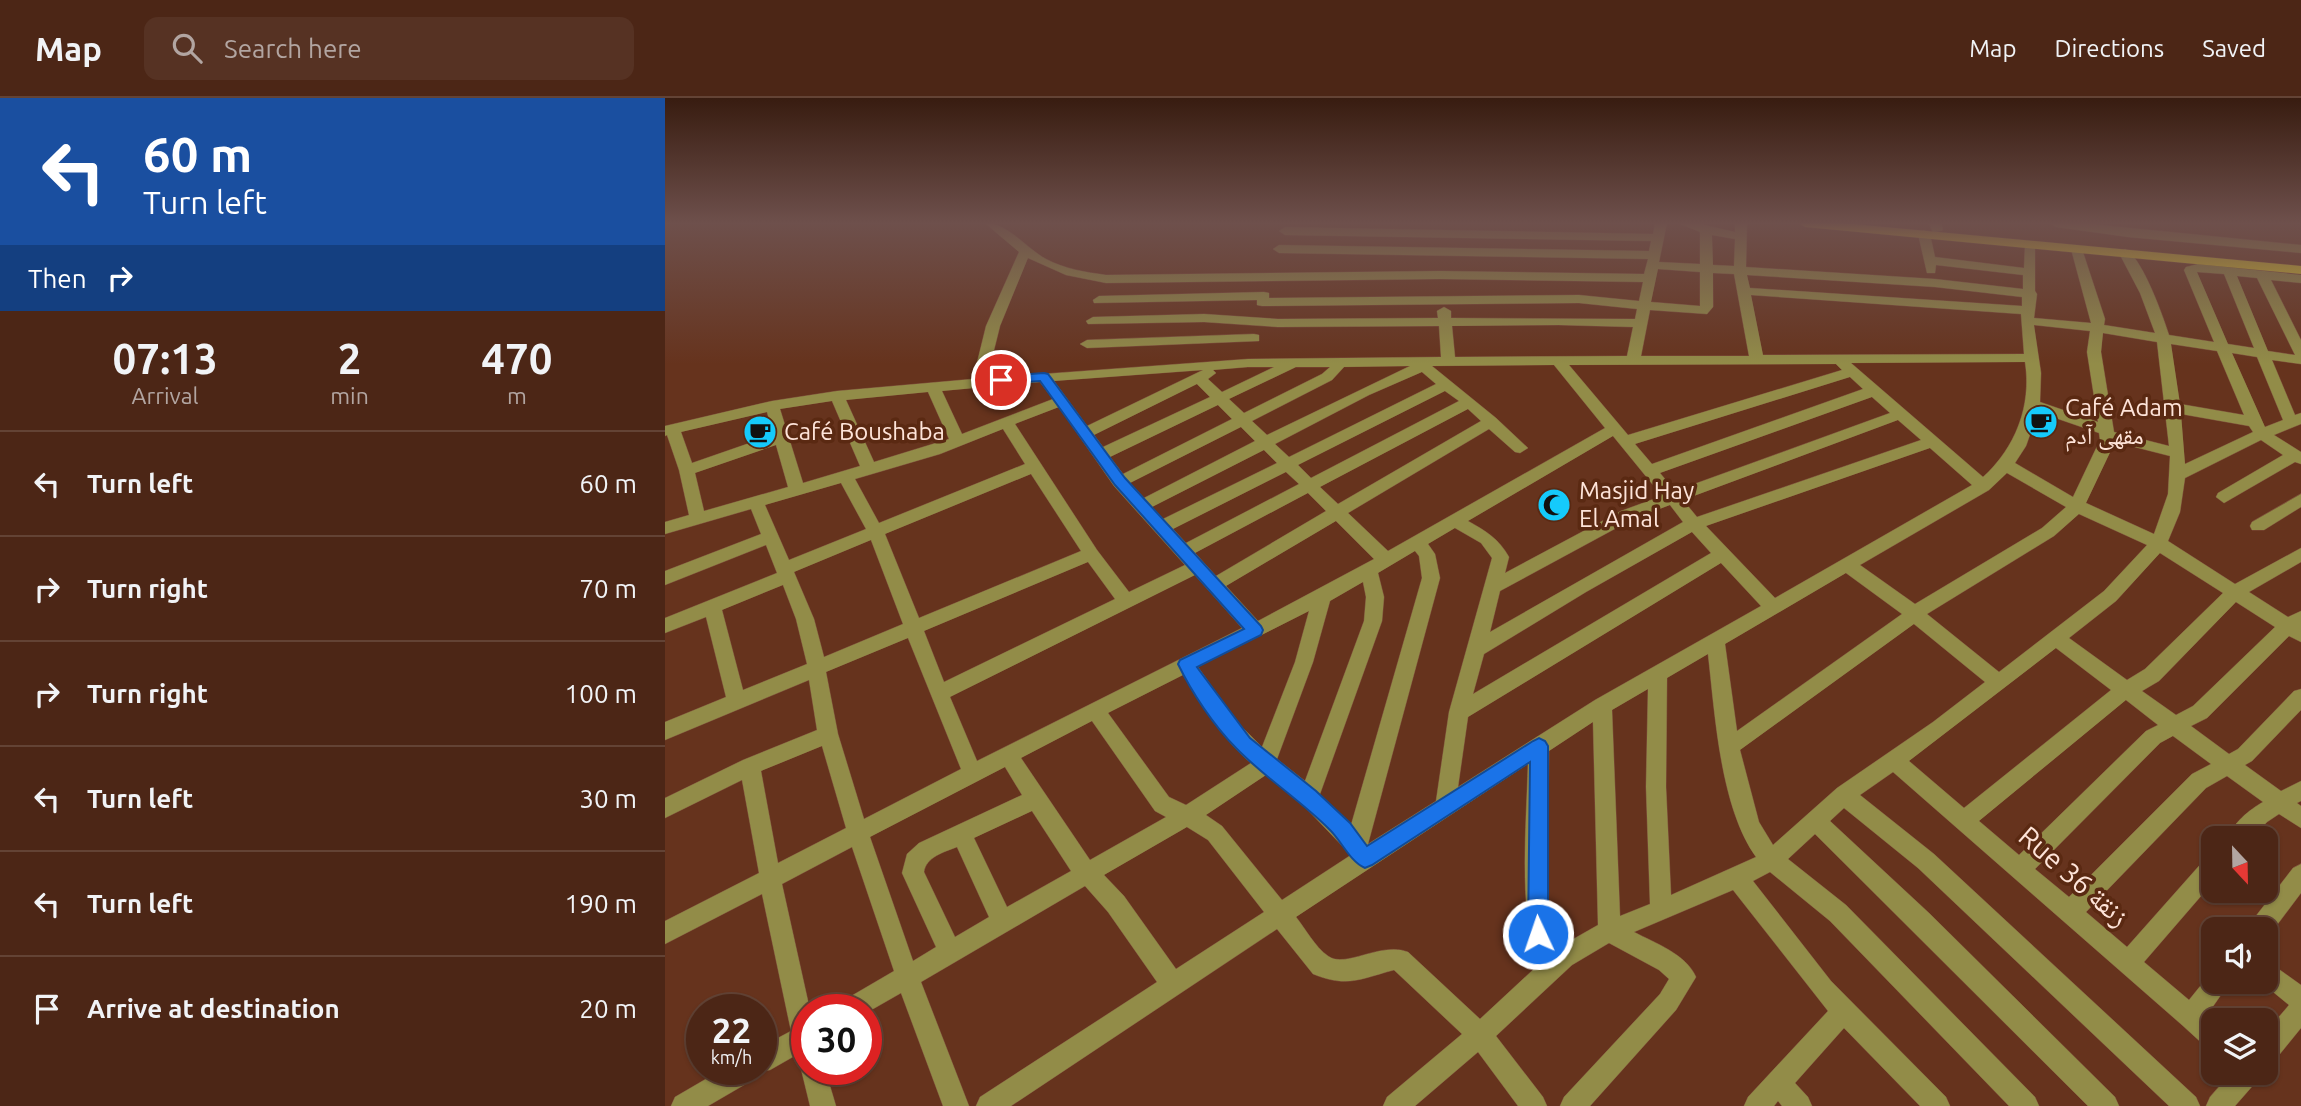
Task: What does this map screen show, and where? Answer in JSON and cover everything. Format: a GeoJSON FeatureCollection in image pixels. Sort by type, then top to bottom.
{"type":"FeatureCollection","features":[{"type":"Feature","properties":{"kind":"main road"},"geometry":{"type":"LineString","coordinates":[[2250,270],[2301,277]]}},
{"type":"Feature","properties":{"kind":"street"},"geometry":{"type":"LineString","coordinates":[[979,382],[993,327],[1017,270]]}},
{"type":"Feature","properties":{"kind":"street"},"geometry":{"type":"LineString","coordinates":[[1063,270],[1080,276],[1107,279],[1195,270]]}},
{"type":"Feature","properties":{"kind":"street"},"geometry":{"type":"LineString","coordinates":[[1248,363],[1272,270]]}},
{"type":"Feature","properties":{"kind":"street"},"geometry":{"type":"LineString","coordinates":[[1377,270],[1440,275],[1557,270]]}},
{"type":"Feature","properties":{"kind":"street"},"geometry":{"type":"LineString","coordinates":[[1440,270],[1448,360]]}},
{"type":"Feature","properties":{"kind":"street"},"geometry":{"type":"LineString","coordinates":[[1633,361],[1651,270]]}},
{"type":"Feature","properties":{"kind":"street"},"geometry":{"type":"LineString","coordinates":[[1099,300],[1444,302],[1579,299],[1704,311],[1707,306],[1706,270]]}},
{"type":"Feature","properties":{"kind":"street"},"geometry":{"type":"LineString","coordinates":[[1724,270],[1935,283],[2077,325],[2301,360]]}},
{"type":"Feature","properties":{"kind":"street"},"geometry":{"type":"LineString","coordinates":[[1932,270],[1940,304]]}},
{"type":"Feature","properties":{"kind":"street"},"geometry":{"type":"LineString","coordinates":[[989,1106],[1279,916],[1360,851],[1445,808],[1602,706],[1983,486],[2006,465],[2027,427],[2033,405],[2030,272],[2014,270]]}},
{"type":"Feature","properties":{"kind":"street"},"geometry":{"type":"LineString","coordinates":[[1729,747],[1914,614],[2048,532],[2077,506],[2103,455],[2107,433],[2094,352],[2098,319],[2083,270]]}},
{"type":"Feature","properties":{"kind":"street"},"geometry":{"type":"LineString","coordinates":[[1396,1106],[1480,1035],[1548,970],[1581,945],[1738,879],[1772,860],[1844,795],[1940,728],[2111,596],[2158,543],[2171,514],[2177,475],[2173,408],[2163,338],[2155,314],[2133,270]]}},
{"type":"Feature","properties":{"kind":"street"},"geometry":{"type":"LineString","coordinates":[[2193,270],[2190,271],[2222,349],[2258,428]]}},
{"type":"Feature","properties":{"kind":"street"},"geometry":{"type":"LineString","coordinates":[[2214,270],[2301,277]]}},
{"type":"Feature","properties":{"kind":"street"},"geometry":{"type":"LineString","coordinates":[[1740,271],[1757,359]]}},
{"type":"Feature","properties":{"kind":"street"},"geometry":{"type":"LineString","coordinates":[[2177,475],[2258,428],[2296,420],[2263,355],[2229,272]]}},
{"type":"Feature","properties":{"kind":"street"},"geometry":{"type":"LineString","coordinates":[[2262,275],[2301,353]]}},
{"type":"Feature","properties":{"kind":"street"},"geometry":{"type":"LineString","coordinates":[[1083,359],[1107,279]]}},
{"type":"Feature","properties":{"kind":"street"},"geometry":{"type":"LineString","coordinates":[[1744,291],[2029,309]]}},
{"type":"Feature","properties":{"kind":"street"},"geometry":{"type":"LineString","coordinates":[[1093,321],[1204,318],[1257,321],[1639,323]]}},
{"type":"Feature","properties":{"kind":"street"},"geometry":{"type":"LineString","coordinates":[[698,519],[687,470],[669,429],[772,406],[837,396],[1044,377],[1083,359],[1254,338]]}},
{"type":"Feature","properties":{"kind":"street"},"geometry":{"type":"LineString","coordinates":[[1837,358],[1983,486]]}},
{"type":"Feature","properties":{"kind":"street"},"geometry":{"type":"LineString","coordinates":[[1083,359],[1226,364],[1340,361],[1418,363],[1448,360],[2031,358]]}},
{"type":"Feature","properties":{"kind":"street"},"geometry":{"type":"LineString","coordinates":[[1120,482],[1327,377],[1340,361]]}},
{"type":"Feature","properties":{"kind":"street"},"geometry":{"type":"LineString","coordinates":[[1559,361],[1695,524],[1773,607]]}},
{"type":"Feature","properties":{"kind":"street"},"geometry":{"type":"LineString","coordinates":[[1100,455],[1296,362]]}},
{"type":"Feature","properties":{"kind":"street"},"geometry":{"type":"LineString","coordinates":[[1418,363],[1469,402],[1520,448]]}},
{"type":"Feature","properties":{"kind":"street"},"geometry":{"type":"LineString","coordinates":[[1141,506],[1418,363]]}},
{"type":"Feature","properties":{"kind":"street"},"geometry":{"type":"LineString","coordinates":[[1083,433],[1226,364]]}},
{"type":"Feature","properties":{"kind":"street"},"geometry":{"type":"LineString","coordinates":[[1627,441],[1851,372]]}},
{"type":"Feature","properties":{"kind":"street"},"geometry":{"type":"LineString","coordinates":[[1044,377],[1059,402],[1120,482],[1255,630]]}},
{"type":"Feature","properties":{"kind":"street"},"geometry":{"type":"LineString","coordinates":[[1199,378],[1386,560]]}},
{"type":"Feature","properties":{"kind":"street"},"geometry":{"type":"LineString","coordinates":[[1160,528],[1447,384]]}},
{"type":"Feature","properties":{"kind":"street"},"geometry":{"type":"LineString","coordinates":[[933,387],[958,442]]}},
{"type":"Feature","properties":{"kind":"street"},"geometry":{"type":"LineString","coordinates":[[1651,470],[1873,391]]}},
{"type":"Feature","properties":{"kind":"street"},"geometry":{"type":"LineString","coordinates":[[837,396],[869,468]]}},
{"type":"Feature","properties":{"kind":"street"},"geometry":{"type":"LineString","coordinates":[[665,528],[958,442],[1059,402]]}},
{"type":"Feature","properties":{"kind":"street"},"geometry":{"type":"LineString","coordinates":[[1183,552],[1469,402]]}},
{"type":"Feature","properties":{"kind":"street"},"geometry":{"type":"LineString","coordinates":[[2033,405],[2107,433],[2177,453]]}},
{"type":"Feature","properties":{"kind":"street"},"geometry":{"type":"LineString","coordinates":[[772,406],[797,489]]}},
{"type":"Feature","properties":{"kind":"street"},"geometry":{"type":"LineString","coordinates":[[2173,408],[2258,428],[2298,457],[2224,497]]}},
{"type":"Feature","properties":{"kind":"street"},"geometry":{"type":"LineString","coordinates":[[1495,586],[1604,526],[1673,496],[1901,414]]}},
{"type":"Feature","properties":{"kind":"street"},"geometry":{"type":"LineString","coordinates":[[1214,585],[1491,421]]}},
{"type":"Feature","properties":{"kind":"street"},"geometry":{"type":"LineString","coordinates":[[1007,423],[1091,554],[1126,601]]}},
{"type":"Feature","properties":{"kind":"street"},"geometry":{"type":"LineString","coordinates":[[665,933],[1095,710],[1322,597],[1616,428]]}},
{"type":"Feature","properties":{"kind":"street"},"geometry":{"type":"LineString","coordinates":[[687,470],[780,438]]}},
{"type":"Feature","properties":{"kind":"street"},"geometry":{"type":"LineString","coordinates":[[1477,649],[1580,587],[1695,524],[1933,441]]}},
{"type":"Feature","properties":{"kind":"street"},"geometry":{"type":"LineString","coordinates":[[2006,465],[2077,506],[2158,543],[2235,592],[2297,626],[2200,712],[2153,737],[2021,868]]}},
{"type":"Feature","properties":{"kind":"street"},"geometry":{"type":"LineString","coordinates":[[665,626],[874,532],[1035,466]]}},
{"type":"Feature","properties":{"kind":"street"},"geometry":{"type":"LineString","coordinates":[[845,475],[860,499],[973,774]]}},
{"type":"Feature","properties":{"kind":"street"},"geometry":{"type":"LineString","coordinates":[[2258,526],[2301,500]]}},
{"type":"Feature","properties":{"kind":"street"},"geometry":{"type":"LineString","coordinates":[[755,502],[806,621],[828,734],[857,832],[905,977],[955,1106]]}},
{"type":"Feature","properties":{"kind":"street"},"geometry":{"type":"LineString","coordinates":[[1445,808],[1459,712],[1501,557],[1487,539],[1454,520]]}},
{"type":"Feature","properties":{"kind":"street"},"geometry":{"type":"LineString","coordinates":[[665,578],[769,537]]}},
{"type":"Feature","properties":{"kind":"street"},"geometry":{"type":"LineString","coordinates":[[1360,851],[1431,578],[1427,554],[1417,541]]}},
{"type":"Feature","properties":{"kind":"street"},"geometry":{"type":"LineString","coordinates":[[665,731],[1091,554]]}},
{"type":"Feature","properties":{"kind":"street"},"geometry":{"type":"LineString","coordinates":[[1459,712],[1722,554]]}},
{"type":"Feature","properties":{"kind":"street"},"geometry":{"type":"LineString","coordinates":[[1965,820],[2108,702],[2152,675],[2235,592],[2301,554]]}},
{"type":"Feature","properties":{"kind":"street"},"geometry":{"type":"LineString","coordinates":[[1847,565],[1914,614],[1998,682]]}},
{"type":"Feature","properties":{"kind":"street"},"geometry":{"type":"LineString","coordinates":[[939,693],[1196,567]]}},
{"type":"Feature","properties":{"kind":"street"},"geometry":{"type":"LineString","coordinates":[[1309,797],[1373,621],[1375,597],[1369,570]]}},
{"type":"Feature","properties":{"kind":"street"},"geometry":{"type":"LineString","coordinates":[[876,994],[1185,817],[1266,763],[1304,662],[1322,597]]}},
{"type":"Feature","properties":{"kind":"street"},"geometry":{"type":"LineString","coordinates":[[712,607],[736,701]]}},
{"type":"Feature","properties":{"kind":"street"},"geometry":{"type":"LineString","coordinates":[[2055,638],[2301,818]]}},
{"type":"Feature","properties":{"kind":"street"},"geometry":{"type":"LineString","coordinates":[[1715,640],[1729,747],[1749,825],[1772,860],[1837,913],[2026,1106]]}},
{"type":"Feature","properties":{"kind":"street"},"geometry":{"type":"LineString","coordinates":[[1186,664],[1229,727],[1266,763],[1309,797],[1360,851]]}},
{"type":"Feature","properties":{"kind":"street"},"geometry":{"type":"LineString","coordinates":[[1658,673],[1656,787],[1661,911]]}},
{"type":"Feature","properties":{"kind":"street"},"geometry":{"type":"LineString","coordinates":[[2070,912],[2199,781],[2252,748],[2301,697]]}},
{"type":"Feature","properties":{"kind":"street"},"geometry":{"type":"LineString","coordinates":[[1602,706],[1609,931]]}},
{"type":"Feature","properties":{"kind":"street"},"geometry":{"type":"LineString","coordinates":[[1095,710],[1162,804],[1205,825],[1215,833],[1321,966],[1341,972],[1395,958],[1400,960],[1480,1035],[1534,1106]]}},
{"type":"Feature","properties":{"kind":"street"},"geometry":{"type":"LineString","coordinates":[[665,808],[750,766],[828,734]]}},
{"type":"Feature","properties":{"kind":"street"},"geometry":{"type":"LineString","coordinates":[[1539,746],[1536,907],[1538,934],[1548,970]]}},
{"type":"Feature","properties":{"kind":"street"},"geometry":{"type":"LineString","coordinates":[[1008,755],[1076,860],[1116,904],[1172,984]]}},
{"type":"Feature","properties":{"kind":"street","name":"Rue 36 زنقة"},"geometry":{"type":"LineString","coordinates":[[1893,760],[2201,1026]]}},
{"type":"Feature","properties":{"kind":"street"},"geometry":{"type":"LineString","coordinates":[[750,766],[770,878],[796,994]]}},
{"type":"Feature","properties":{"kind":"street"},"geometry":{"type":"LineString","coordinates":[[2249,826],[2260,815],[2301,790]]}},
{"type":"Feature","properties":{"kind":"street"},"geometry":{"type":"LineString","coordinates":[[1844,795],[1926,861],[2187,1106]]}},
{"type":"Feature","properties":{"kind":"street"},"geometry":{"type":"LineString","coordinates":[[950,952],[924,901],[913,869],[915,860],[922,853],[961,833],[1037,798]]}},
{"type":"Feature","properties":{"kind":"street"},"geometry":{"type":"LineString","coordinates":[[1815,820],[1931,931],[2106,1106]]}},
{"type":"Feature","properties":{"kind":"street"},"geometry":{"type":"LineString","coordinates":[[961,833],[1003,922]]}},
{"type":"Feature","properties":{"kind":"street"},"geometry":{"type":"LineString","coordinates":[[2269,917],[2301,875]]}},
{"type":"Feature","properties":{"kind":"street"},"geometry":{"type":"LineString","coordinates":[[1738,879],[1823,989],[1937,1106]]}},
{"type":"Feature","properties":{"kind":"street"},"geometry":{"type":"LineString","coordinates":[[2128,962],[2201,880]]}},
{"type":"Feature","properties":{"kind":"street"},"geometry":{"type":"LineString","coordinates":[[1573,1106],[1668,1002],[1683,977],[1667,962],[1609,931]]}},
{"type":"Feature","properties":{"kind":"street"},"geometry":{"type":"LineString","coordinates":[[2278,985],[2300,1011],[2278,1037]]}},
{"type":"Feature","properties":{"kind":"street"},"geometry":{"type":"LineString","coordinates":[[2190,1017],[2208,994]]}},
{"type":"Feature","properties":{"kind":"street"},"geometry":{"type":"LineString","coordinates":[[1757,1106],[1844,1011]]}},
{"type":"Feature","properties":{"kind":"street"},"geometry":{"type":"LineString","coordinates":[[1779,1083],[1799,1106]]}},
{"type":"Feature","properties":{"kind":"street"},"geometry":{"type":"LineString","coordinates":[[684,1106],[720,1085]]}},
{"type":"Feature","properties":{"kind":"street"},"geometry":{"type":"LineString","coordinates":[[817,1085],[823,1106]]}},
{"type":"Feature","properties":{"kind":"street"},"geometry":{"type":"LineString","coordinates":[[2219,1106],[2237,1085]]}},
{"type":"Feature","properties":{"kind":"place","name":"Café Adam مقهى آدم"},"geometry":{"type":"Point","coordinates":[2041,422]}},
{"type":"Feature","properties":{"kind":"place","name":"Café Boushaba"},"geometry":{"type":"Point","coordinates":[760,432]}},
{"type":"Feature","properties":{"kind":"place","name":"Masjid Hay El Amal"},"geometry":{"type":"Point","coordinates":[1554,505]}},
{"type":"Feature","properties":{"kind":"route"},"geometry":{"type":"LineString","coordinates":[[1001,380],[1044,377],[1059,402],[1120,482],[1255,630],[1186,664],[1243,744],[1309,797],[1344,830],[1365,858],[1539,746],[1536,907],[1538,934]]}}]}
